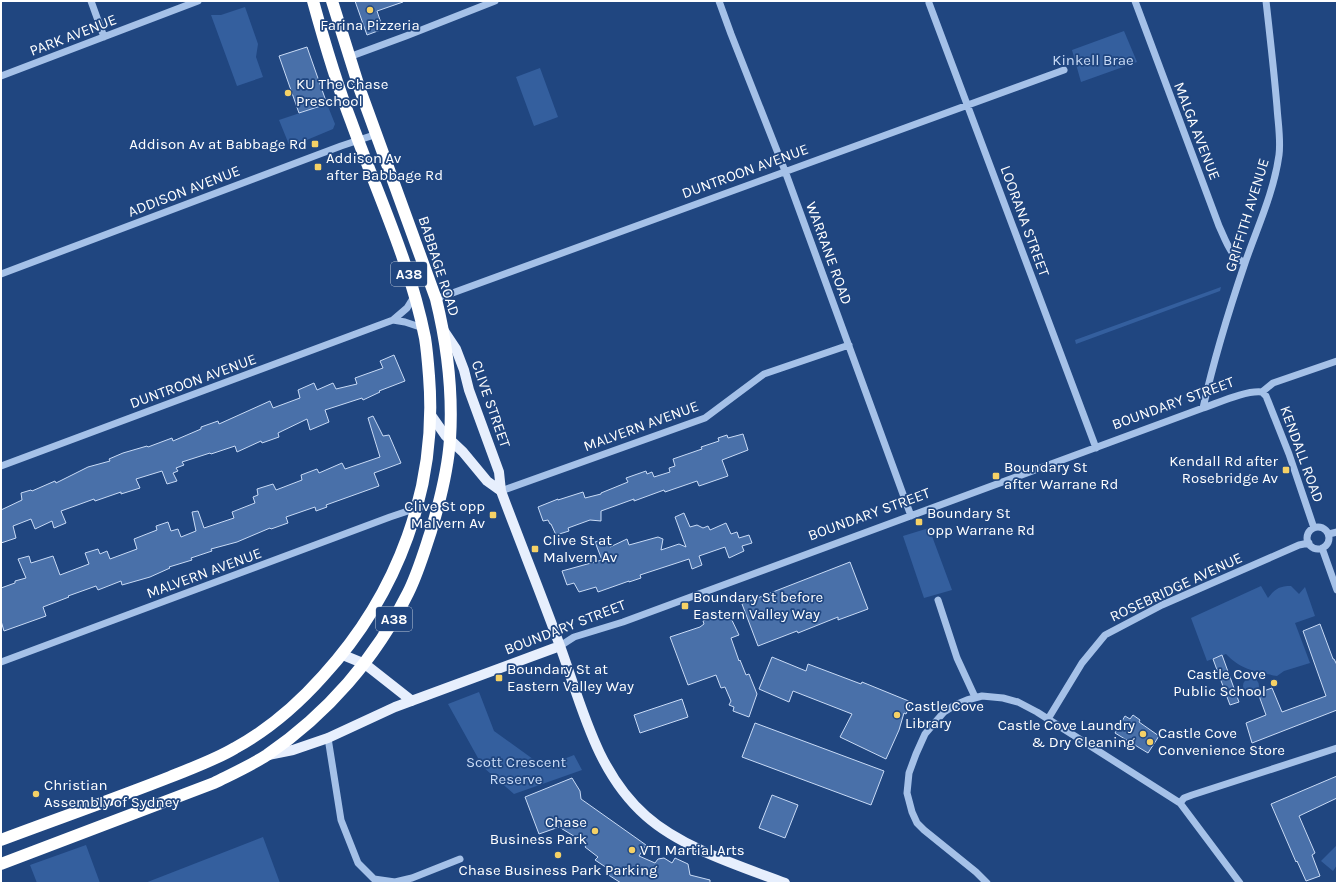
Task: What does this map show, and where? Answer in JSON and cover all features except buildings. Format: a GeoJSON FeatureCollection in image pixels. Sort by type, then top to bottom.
{"type":"FeatureCollection","features":[{"type":"Feature","properties":{"kind":"highway","name":"BABBAGE ROAD"},"geometry":{"type":"LineString","coordinates":[[313,1],[323,36],[358,140],[402,254],[415,295],[423,328],[428,367],[431,415],[424,476],[417,508],[401,555],[390,581],[362,629],[343,655]]}},
{"type":"Feature","properties":{"kind":"highway","name":"BABBAGE ROAD"},"geometry":{"type":"LineString","coordinates":[[266,755],[293,736],[335,698],[365,664],[394,619],[409,592],[421,561],[440,500],[450,441],[451,423],[449,382],[444,331],[436,298],[349,57],[332,1]]}},
{"type":"Feature","properties":{"kind":"highway","name":"A38"},"geometry":{"type":"LineString","coordinates":[[1,840],[124,795],[233,750],[262,732],[287,712],[311,690],[343,655]]}},
{"type":"Feature","properties":{"kind":"highway","name":"BOUNDARY STREET"},"geometry":{"type":"LineString","coordinates":[[1,864],[214,783],[266,755]]}},
{"type":"Feature","properties":{"kind":"main road","name":"CLIVE STREET"},"geometry":{"type":"LineString","coordinates":[[444,331],[456,349],[464,370],[499,472],[501,491],[560,646],[595,744],[617,785],[630,801],[647,817],[679,838],[720,858],[785,883]]}},
{"type":"Feature","properties":{"kind":"main road"},"geometry":{"type":"LineString","coordinates":[[431,415],[450,441],[463,452],[487,481],[501,491]]}},
{"type":"Feature","properties":{"kind":"main road","name":"BOUNDARY STREET"},"geometry":{"type":"LineString","coordinates":[[266,755],[293,750],[328,738],[394,707],[560,646]]}},
{"type":"Feature","properties":{"kind":"main road"},"geometry":{"type":"LineString","coordinates":[[343,655],[365,664],[412,701]]}},
{"type":"Feature","properties":{"kind":"street"},"geometry":{"type":"LineString","coordinates":[[91,1],[104,37]]}},
{"type":"Feature","properties":{"kind":"street","name":"PARK AVENUE"},"geometry":{"type":"LineString","coordinates":[[1,76],[104,37],[184,3],[198,1]]}},
{"type":"Feature","properties":{"kind":"street"},"geometry":{"type":"LineString","coordinates":[[349,57],[495,1]]}},
{"type":"Feature","properties":{"kind":"street","name":"WARRANE ROAD"},"geometry":{"type":"LineString","coordinates":[[719,1],[730,34],[785,171],[911,516]]}},
{"type":"Feature","properties":{"kind":"street","name":"MALGA AVENUE"},"geometry":{"type":"LineString","coordinates":[[1135,1],[1219,226],[1230,252],[1245,263]]}},
{"type":"Feature","properties":{"kind":"street","name":"GRIFFITH AVENUE"},"geometry":{"type":"LineString","coordinates":[[1203,408],[1209,381],[1245,263],[1275,174],[1279,154],[1275,80],[1266,1]]}},
{"type":"Feature","properties":{"kind":"street","name":"LOORANA STREET"},"geometry":{"type":"LineString","coordinates":[[929,3],[1096,448]]}},
{"type":"Feature","properties":{"kind":"street","name":"DUNTROON AVENUE"},"geometry":{"type":"LineString","coordinates":[[436,298],[1064,70]]}},
{"type":"Feature","properties":{"kind":"street","name":"ADDISON AVENUE"},"geometry":{"type":"LineString","coordinates":[[1,274],[377,134]]}},
{"type":"Feature","properties":{"kind":"street","name":"DUNTROON AVENUE"},"geometry":{"type":"LineString","coordinates":[[1,466],[393,320],[407,308],[415,295]]}},
{"type":"Feature","properties":{"kind":"street"},"geometry":{"type":"LineString","coordinates":[[393,320],[423,328]]}},
{"type":"Feature","properties":{"kind":"street","name":"MALVERN AVENUE"},"geometry":{"type":"LineString","coordinates":[[501,491],[705,418],[764,374],[848,345]]}},
{"type":"Feature","properties":{"kind":"street","name":"BOUNDARY STREET"},"geometry":{"type":"LineString","coordinates":[[560,646],[574,637],[623,622],[1203,408],[1248,393],[1257,391],[1262,392],[1273,383],[1337,361]]}},
{"type":"Feature","properties":{"kind":"street","name":"KENDALL ROAD"},"geometry":{"type":"LineString","coordinates":[[1262,392],[1266,396],[1289,454],[1314,528]]}},
{"type":"Feature","properties":{"kind":"street","name":"MALVERN AVENUE"},"geometry":{"type":"LineString","coordinates":[[1,662],[417,508]]}},
{"type":"Feature","properties":{"kind":"street"},"geometry":{"type":"LineString","coordinates":[[1321,527],[1329,534],[1329,541],[1322,548],[1313,547],[1308,542],[1309,532],[1314,528],[1321,527]]}},
{"type":"Feature","properties":{"kind":"street"},"geometry":{"type":"LineString","coordinates":[[1329,534],[1337,532]]}},
{"type":"Feature","properties":{"kind":"street","name":"ROSEBRIDGE AVENUE"},"geometry":{"type":"LineString","coordinates":[[1048,719],[1082,663],[1105,635],[1162,605],[1308,542]]}},
{"type":"Feature","properties":{"kind":"street"},"geometry":{"type":"LineString","coordinates":[[1322,548],[1337,590]]}},
{"type":"Feature","properties":{"kind":"street"},"geometry":{"type":"LineString","coordinates":[[938,600],[957,658],[976,697]]}},
{"type":"Feature","properties":{"kind":"street"},"geometry":{"type":"LineString","coordinates":[[988,883],[917,823],[912,812],[907,793],[909,773],[925,734],[944,712],[955,705],[976,697],[990,696],[1011,699],[1018,702],[1048,719],[1180,803],[1240,883]]}},
{"type":"Feature","properties":{"kind":"street"},"geometry":{"type":"LineString","coordinates":[[328,738],[341,820],[358,863],[374,879],[395,882],[412,878],[460,859]]}},
{"type":"Feature","properties":{"kind":"street"},"geometry":{"type":"LineString","coordinates":[[1180,803],[1184,798],[1192,795],[1337,748]]}},
{"type":"Feature","properties":{"kind":"green space"},"geometry":{"type":"Polygon","coordinates":[[[245,7],[258,44],[256,57],[263,77],[237,86],[211,15],[221,15],[245,7]]]}},
{"type":"Feature","properties":{"kind":"green space","name":"Kinkell Brae"},"geometry":{"type":"Polygon","coordinates":[[[1124,31],[1137,62],[1081,82],[1072,50],[1124,31]]]}},
{"type":"Feature","properties":{"kind":"green space"},"geometry":{"type":"Polygon","coordinates":[[[540,68],[558,117],[534,126],[516,77],[540,68]]]}},
{"type":"Feature","properties":{"kind":"green space"},"geometry":{"type":"Polygon","coordinates":[[[327,104],[335,124],[333,129],[290,147],[279,120],[327,104]]]}},
{"type":"Feature","properties":{"kind":"green space"},"geometry":{"type":"Polygon","coordinates":[[[1221,287],[1220,291],[1076,344],[1075,340],[1221,287]]]}},
{"type":"Feature","properties":{"kind":"green space"},"geometry":{"type":"Polygon","coordinates":[[[929,528],[952,590],[924,598],[903,536],[929,528]]]}},
{"type":"Feature","properties":{"kind":"green space"},"geometry":{"type":"Polygon","coordinates":[[[1261,586],[1268,598],[1280,587],[1291,586],[1299,594],[1305,587],[1315,616],[1295,623],[1310,663],[1284,671],[1277,676],[1256,672],[1243,667],[1237,664],[1226,654],[1207,661],[1191,618],[1261,586]]]}},
{"type":"Feature","properties":{"kind":"green space"},"geometry":{"type":"Polygon","coordinates":[[[1248,678],[1254,678],[1259,683],[1257,692],[1254,694],[1248,694],[1243,689],[1243,683],[1248,678]]]}},
{"type":"Feature","properties":{"kind":"green space","name":"Scott Crescent Reserve"},"geometry":{"type":"Polygon","coordinates":[[[479,692],[494,731],[544,767],[574,755],[582,770],[514,794],[483,767],[448,704],[479,692]]]}},
{"type":"Feature","properties":{"kind":"green space"},"geometry":{"type":"Polygon","coordinates":[[[263,837],[280,883],[145,883],[263,837]]]}},
{"type":"Feature","properties":{"kind":"green space"},"geometry":{"type":"Polygon","coordinates":[[[86,845],[100,883],[37,883],[30,865],[86,845]]]}},
{"type":"Feature","properties":{"kind":"green space"},"geometry":{"type":"Polygon","coordinates":[[[1337,845],[1337,865],[1333,871],[1321,861],[1337,845]]]}},
{"type":"Feature","properties":{"kind":"place","name":"Farina Pizzeria"},"geometry":{"type":"Point","coordinates":[370,10]}},
{"type":"Feature","properties":{"kind":"place","name":"KU The Chase Preschool"},"geometry":{"type":"Point","coordinates":[288,93]}},
{"type":"Feature","properties":{"kind":"place","name":"Addison Av at Babbage Rd"},"geometry":{"type":"Point","coordinates":[315,144]}},
{"type":"Feature","properties":{"kind":"place","name":"Addison Av after Babbage Rd"},"geometry":{"type":"Point","coordinates":[318,167]}},
{"type":"Feature","properties":{"kind":"place","name":"Kendall Rd after Rosebridge Av"},"geometry":{"type":"Point","coordinates":[1286,470]}},
{"type":"Feature","properties":{"kind":"place","name":"Boundary St after Warrane Rd"},"geometry":{"type":"Point","coordinates":[996,476]}},
{"type":"Feature","properties":{"kind":"place","name":"Clive St opp Malvern Av"},"geometry":{"type":"Point","coordinates":[493,515]}},
{"type":"Feature","properties":{"kind":"place","name":"Boundary St opp Warrane Rd"},"geometry":{"type":"Point","coordinates":[919,522]}},
{"type":"Feature","properties":{"kind":"place","name":"Clive St at Malvern Av"},"geometry":{"type":"Point","coordinates":[535,549]}},
{"type":"Feature","properties":{"kind":"place","name":"Boundary St before Eastern Valley Way"},"geometry":{"type":"Point","coordinates":[685,606]}},
{"type":"Feature","properties":{"kind":"place","name":"Boundary St at Eastern Valley Way"},"geometry":{"type":"Point","coordinates":[499,678]}},
{"type":"Feature","properties":{"kind":"place","name":"Castle Cove Public School"},"geometry":{"type":"Point","coordinates":[1274,683]}},
{"type":"Feature","properties":{"kind":"place","name":"Castle Cove Library"},"geometry":{"type":"Point","coordinates":[897,715]}},
{"type":"Feature","properties":{"kind":"place","name":"Castle Cove Laundry & Dry Cleaning"},"geometry":{"type":"Point","coordinates":[1143,734]}},
{"type":"Feature","properties":{"kind":"place","name":"Castle Cove Convenience Store"},"geometry":{"type":"Point","coordinates":[1150,742]}},
{"type":"Feature","properties":{"kind":"place","name":"Christian Assembly of Sydney"},"geometry":{"type":"Point","coordinates":[36,794]}},
{"type":"Feature","properties":{"kind":"place","name":"Chase Business Park"},"geometry":{"type":"Point","coordinates":[595,831]}},
{"type":"Feature","properties":{"kind":"place","name":"VT1 Martial Arts"},"geometry":{"type":"Point","coordinates":[632,850]}},
{"type":"Feature","properties":{"kind":"place","name":"Chase Business Park Parking"},"geometry":{"type":"Point","coordinates":[558,855]}}]}
